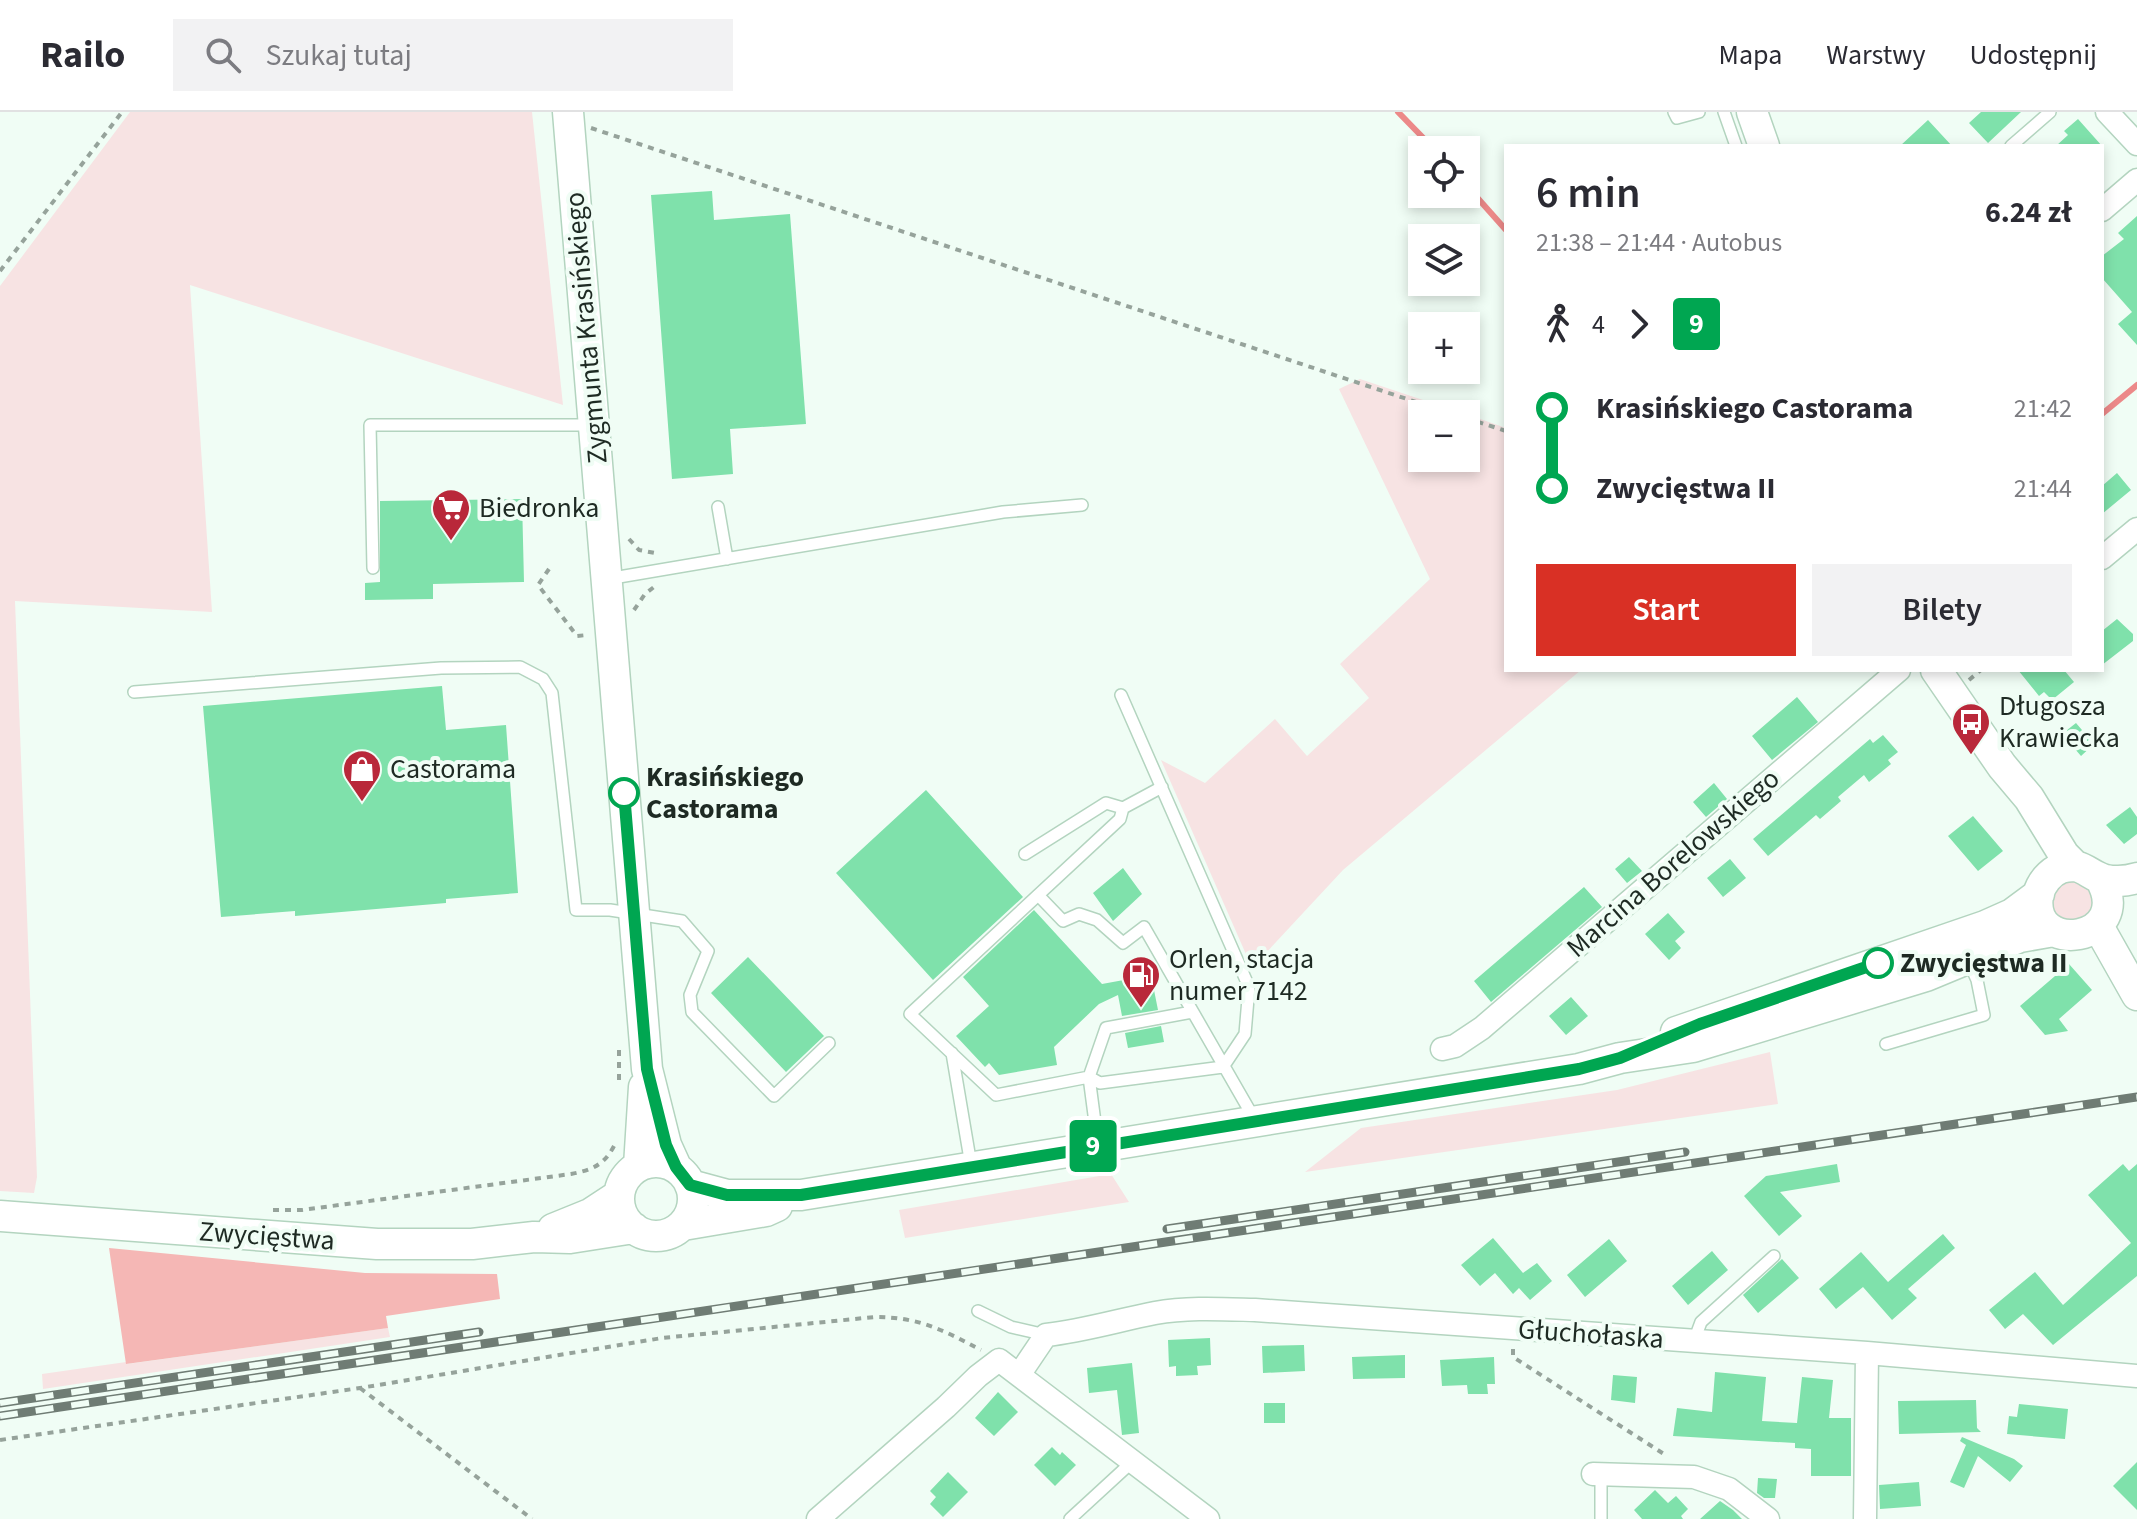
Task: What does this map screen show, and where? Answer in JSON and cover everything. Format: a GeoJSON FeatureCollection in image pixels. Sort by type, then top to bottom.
{"type":"FeatureCollection","features":[{"type":"Feature","properties":{"kind":"main road"},"geometry":{"type":"LineString","coordinates":[[1752,112],[1763,144]]}},
{"type":"Feature","properties":{"kind":"main road","name":"Zygmunta Krasińskiego"},"geometry":{"type":"LineString","coordinates":[[568,120],[647,1069],[666,1145],[683,1176]]}},
{"type":"Feature","properties":{"kind":"main road"},"geometry":{"type":"LineString","coordinates":[[1937,672],[2002,766],[2029,798],[2064,855],[2088,872],[2108,897],[2101,921],[2137,995]]}},
{"type":"Feature","properties":{"kind":"main road"},"geometry":{"type":"LineString","coordinates":[[2002,766],[2037,856],[2040,915],[2054,931],[2062,935],[2082,935],[2137,898]]}},
{"type":"Feature","properties":{"kind":"main road"},"geometry":{"type":"LineString","coordinates":[[1620,1058],[1700,1024],[1985,926],[2012,914],[2040,890],[2055,871],[2137,878]]}},
{"type":"Feature","properties":{"kind":"main road"},"geometry":{"type":"LineString","coordinates":[[801,1195],[766,1211],[683,1225],[664,1235],[643,1234],[634,1228],[620,1208],[619,1195],[622,1184],[639,1166],[651,1162],[664,1162],[683,1176],[727,1195],[801,1195],[1579,1069],[1620,1058],[1693,1047],[1902,984],[2020,937],[2054,931]]}},
{"type":"Feature","properties":{"kind":"main road","name":"Zygmunta Krasińskiego"},"geometry":{"type":"LineString","coordinates":[[639,1166],[642,1098],[647,1069]]}},
{"type":"Feature","properties":{"kind":"main road"},"geometry":{"type":"LineString","coordinates":[[683,1176],[692,1206],[683,1225]]}},
{"type":"Feature","properties":{"kind":"main road","name":"Zwycięstwa"},"geometry":{"type":"LineString","coordinates":[[534,1237],[590,1214],[619,1195]]}},
{"type":"Feature","properties":{"kind":"main road","name":"Zwycięstwa"},"geometry":{"type":"LineString","coordinates":[[0,1216],[377,1244],[472,1244],[534,1237],[570,1238],[634,1228]]}},
{"type":"Feature","properties":{"kind":"street"},"geometry":{"type":"LineString","coordinates":[[2107,112],[2137,144]]}},
{"type":"Feature","properties":{"kind":"street"},"geometry":{"type":"LineString","coordinates":[[2104,208],[2137,180]]}},
{"type":"Feature","properties":{"kind":"street"},"geometry":{"type":"LineString","coordinates":[[2104,556],[2137,529]]}},
{"type":"Feature","properties":{"kind":"street","name":"Marcina Borelowskiego"},"geometry":{"type":"LineString","coordinates":[[1442,1049],[1455,1046],[1482,1028],[1897,672]]}},
{"type":"Feature","properties":{"kind":"street","name":"Głuchołaska"},"geometry":{"type":"LineString","coordinates":[[1046,1335],[1075,1332],[1156,1313],[1202,1308],[1867,1353],[2137,1376]]}},
{"type":"Feature","properties":{"kind":"street"},"geometry":{"type":"LineString","coordinates":[[1019,1375],[1046,1335]]}},
{"type":"Feature","properties":{"kind":"street"},"geometry":{"type":"LineString","coordinates":[[1865,1519],[1867,1353]]}},
{"type":"Feature","properties":{"kind":"street"},"geometry":{"type":"LineString","coordinates":[[818,1519],[999,1360],[1208,1519]]}},
{"type":"Feature","properties":{"kind":"street"},"geometry":{"type":"LineString","coordinates":[[1597,1474],[1694,1477],[1729,1489],[1768,1519]]}},
{"type":"Feature","properties":{"kind":"lane"},"geometry":{"type":"LineString","coordinates":[[1674,112],[1677,118],[1699,112]]}},
{"type":"Feature","properties":{"kind":"lane"},"geometry":{"type":"LineString","coordinates":[[1724,112],[1735,144]]}},
{"type":"Feature","properties":{"kind":"lane"},"geometry":{"type":"LineString","coordinates":[[2013,144],[2050,112]]}},
{"type":"Feature","properties":{"kind":"lane"},"geometry":{"type":"LineString","coordinates":[[373,568],[370,425],[594,425]]}},
{"type":"Feature","properties":{"kind":"lane"},"geometry":{"type":"LineString","coordinates":[[606,579],[1003,512],[1082,505]]}},
{"type":"Feature","properties":{"kind":"lane"},"geometry":{"type":"LineString","coordinates":[[718,507],[727,559]]}},
{"type":"Feature","properties":{"kind":"lane"},"geometry":{"type":"LineString","coordinates":[[134,692],[441,668],[520,667],[543,679],[552,693],[576,910],[682,921],[708,951],[690,995],[692,1012],[774,1096],[829,1043]]}},
{"type":"Feature","properties":{"kind":"lane"},"geometry":{"type":"LineString","coordinates":[[1121,695],[1249,987],[1245,1034],[1223,1067],[1100,1083],[1089,1077],[996,1095],[910,1014],[1120,819],[1123,808]]}},
{"type":"Feature","properties":{"kind":"lane"},"geometry":{"type":"LineString","coordinates":[[1025,854],[1106,803],[1123,808],[1162,787]]}},
{"type":"Feature","properties":{"kind":"lane"},"geometry":{"type":"LineString","coordinates":[[1038,895],[1063,921],[1079,914],[1097,920],[1123,943],[1144,927],[1255,1121]]}},
{"type":"Feature","properties":{"kind":"lane"},"geometry":{"type":"LineString","coordinates":[[1886,1044],[1984,1015],[1977,980],[1968,960]]}},
{"type":"Feature","properties":{"kind":"lane"},"geometry":{"type":"LineString","coordinates":[[1098,1145],[1089,1077],[1106,1028],[1192,1012]]}},
{"type":"Feature","properties":{"kind":"lane"},"geometry":{"type":"LineString","coordinates":[[952,1053],[971,1166]]}},
{"type":"Feature","properties":{"kind":"lane"},"geometry":{"type":"LineString","coordinates":[[1694,1341],[1701,1322],[1774,1256]]}},
{"type":"Feature","properties":{"kind":"lane"},"geometry":{"type":"LineString","coordinates":[[978,1311],[1011,1327],[1046,1335]]}},
{"type":"Feature","properties":{"kind":"lane"},"geometry":{"type":"LineString","coordinates":[[1070,1519],[1132,1462]]}},
{"type":"Feature","properties":{"kind":"lane"},"geometry":{"type":"LineString","coordinates":[[1597,1474],[1601,1519]]}},
{"type":"Feature","properties":{"kind":"path"},"geometry":{"type":"LineString","coordinates":[[0,271],[122,112]]}},
{"type":"Feature","properties":{"kind":"path"},"geometry":{"type":"LineString","coordinates":[[568,120],[1408,400]]}},
{"type":"Feature","properties":{"kind":"path"},"geometry":{"type":"LineString","coordinates":[[1480,423],[1504,430]]}},
{"type":"Feature","properties":{"kind":"path"},"geometry":{"type":"LineString","coordinates":[[549,569],[538,585],[577,636],[589,635]]}},
{"type":"Feature","properties":{"kind":"path"},"geometry":{"type":"LineString","coordinates":[[272,1209],[302,1210],[592,1170],[605,1161],[614,1148],[615,1140]]}},
{"type":"Feature","properties":{"kind":"path"},"geometry":{"type":"LineString","coordinates":[[0,1440],[360,1388],[662,1338],[875,1317],[903,1317],[933,1325],[999,1360]]}},
{"type":"Feature","properties":{"kind":"path"},"geometry":{"type":"LineString","coordinates":[[1514,1328],[1513,1357],[1687,1469],[1694,1477]]}},
{"type":"Feature","properties":{"kind":"path"},"geometry":{"type":"LineString","coordinates":[[360,1388],[532,1519]]}},
{"type":"Feature","properties":{"kind":"shaded area"},"geometry":{"type":"Polygon","coordinates":[[[130,112],[532,112],[563,405],[190,285],[212,612],[15,601],[37,1177],[34,1193],[0,1191],[0,286],[130,112]]]}},
{"type":"Feature","properties":{"kind":"shaded area"},"geometry":{"type":"Polygon","coordinates":[[[1360,379],[1423,400],[1408,400],[1408,472],[1480,472],[1480,419],[1504,427],[1504,672],[1579,672],[1343,870],[1252,968],[1161,760],[1205,783],[1275,719],[1307,756],[1369,698],[1340,664],[1430,579],[1339,389],[1360,379]]]}},
{"type":"Feature","properties":{"kind":"shaded area"},"geometry":{"type":"Polygon","coordinates":[[[2072,881],[2086,887],[2092,901],[2086,915],[2072,921],[2058,915],[2052,901],[2058,887],[2072,881]]]}},
{"type":"Feature","properties":{"kind":"shaded area"},"geometry":{"type":"Polygon","coordinates":[[[1770,1052],[1778,1104],[1305,1172],[1361,1128],[1617,1090],[1770,1052]]]}},
{"type":"Feature","properties":{"kind":"shaded area"},"geometry":{"type":"Polygon","coordinates":[[[1111,1174],[1129,1202],[905,1238],[899,1210],[1111,1174]]]}},
{"type":"Feature","properties":{"kind":"shaded area"},"geometry":{"type":"Polygon","coordinates":[[[109,1248],[365,1273],[497,1274],[500,1299],[386,1316],[388,1328],[126,1364],[109,1248]]]}},
{"type":"Feature","properties":{"kind":"shaded area"},"geometry":{"type":"Polygon","coordinates":[[[388,1328],[390,1337],[43,1389],[42,1374],[388,1328]]]}},
{"type":"Feature","properties":{"kind":"building"},"geometry":{"type":"Polygon","coordinates":[[[1981,112],[2021,112],[1988,143],[1969,123],[1981,112]]]}},
{"type":"Feature","properties":{"kind":"building"},"geometry":{"type":"Polygon","coordinates":[[[2078,119],[2100,144],[2058,144],[2068,135],[2064,131],[2078,119]]]}},
{"type":"Feature","properties":{"kind":"building"},"geometry":{"type":"Polygon","coordinates":[[[1928,120],[1950,144],[1902,144],[1928,120]]]}},
{"type":"Feature","properties":{"kind":"building"},"geometry":{"type":"Polygon","coordinates":[[[712,191],[714,220],[790,214],[806,424],[730,429],[733,474],[672,479],[651,195],[712,191]]]}},
{"type":"Feature","properties":{"kind":"building"},"geometry":{"type":"Polygon","coordinates":[[[2137,216],[2137,345],[2118,324],[2132,312],[2104,280],[2104,254],[2124,239],[2118,233],[2137,216]]]}},
{"type":"Feature","properties":{"kind":"building"},"geometry":{"type":"Polygon","coordinates":[[[2117,473],[2131,490],[2104,512],[2104,484],[2117,473]]]}},
{"type":"Feature","properties":{"kind":"building","name":"Biedronka"},"geometry":{"type":"Polygon","coordinates":[[[522,499],[524,582],[433,584],[433,599],[365,600],[365,583],[380,582],[380,501],[522,499]]]}},
{"type":"Feature","properties":{"kind":"building"},"geometry":{"type":"Polygon","coordinates":[[[2117,619],[2133,634],[2133,641],[2104,663],[2104,629],[2117,619]]]}},
{"type":"Feature","properties":{"kind":"building"},"geometry":{"type":"Polygon","coordinates":[[[2020,672],[2066,672],[2074,682],[2052,700],[2044,692],[2039,696],[2020,672]]]}},
{"type":"Feature","properties":{"kind":"building","name":"Castorama"},"geometry":{"type":"Polygon","coordinates":[[[442,686],[446,730],[506,725],[518,893],[446,899],[446,903],[295,916],[295,911],[221,917],[203,706],[442,686]]]}},
{"type":"Feature","properties":{"kind":"building"},"geometry":{"type":"Polygon","coordinates":[[[1797,697],[1818,722],[1772,760],[1752,736],[1797,697]]]}},
{"type":"Feature","properties":{"kind":"building"},"geometry":{"type":"Polygon","coordinates":[[[2076,723],[2094,744],[2081,756],[2062,734],[2076,723]]]}},
{"type":"Feature","properties":{"kind":"building"},"geometry":{"type":"Polygon","coordinates":[[[1883,735],[1898,752],[1888,760],[1891,764],[1869,782],[1864,775],[1838,797],[1841,801],[1820,819],[1816,815],[1768,856],[1753,839],[1870,739],[1873,743],[1883,735]]]}},
{"type":"Feature","properties":{"kind":"building"},"geometry":{"type":"Polygon","coordinates":[[[1714,783],[1727,799],[1706,817],[1693,802],[1714,783]]]}},
{"type":"Feature","properties":{"kind":"building"},"geometry":{"type":"Polygon","coordinates":[[[926,790],[1023,897],[933,980],[836,873],[926,790]]]}},
{"type":"Feature","properties":{"kind":"building"},"geometry":{"type":"Polygon","coordinates":[[[2130,807],[2137,817],[2137,834],[2124,844],[2106,825],[2130,807]]]}},
{"type":"Feature","properties":{"kind":"building"},"geometry":{"type":"Polygon","coordinates":[[[1973,816],[2003,851],[1978,871],[1948,836],[1973,816]]]}},
{"type":"Feature","properties":{"kind":"building"},"geometry":{"type":"Polygon","coordinates":[[[1629,857],[1642,871],[1627,883],[1615,869],[1629,857]]]}},
{"type":"Feature","properties":{"kind":"building"},"geometry":{"type":"Polygon","coordinates":[[[1730,859],[1746,878],[1723,897],[1707,878],[1730,859]]]}},
{"type":"Feature","properties":{"kind":"building"},"geometry":{"type":"Polygon","coordinates":[[[1123,868],[1142,894],[1113,921],[1093,893],[1123,868]]]}},
{"type":"Feature","properties":{"kind":"building"},"geometry":{"type":"Polygon","coordinates":[[[1584,887],[1602,907],[1491,1002],[1474,981],[1584,887]]]}},
{"type":"Feature","properties":{"kind":"building"},"geometry":{"type":"Polygon","coordinates":[[[1034,910],[1102,984],[1151,975],[1158,1010],[1122,1016],[1118,995],[1099,1004],[1054,1047],[1057,1065],[999,1075],[989,1063],[985,1067],[956,1036],[989,1006],[963,977],[1034,910]]]}},
{"type":"Feature","properties":{"kind":"building"},"geometry":{"type":"Polygon","coordinates":[[[1668,913],[1685,932],[1675,941],[1681,948],[1669,960],[1645,934],[1668,913]]]}},
{"type":"Feature","properties":{"kind":"building"},"geometry":{"type":"Polygon","coordinates":[[[748,957],[824,1036],[786,1072],[711,993],[748,957]]]}},
{"type":"Feature","properties":{"kind":"building"},"geometry":{"type":"Polygon","coordinates":[[[2069,964],[2092,990],[2059,1019],[2068,1031],[2045,1035],[2020,1006],[2069,964]]]}},
{"type":"Feature","properties":{"kind":"building"},"geometry":{"type":"Polygon","coordinates":[[[1571,997],[1588,1016],[1566,1035],[1549,1016],[1571,997]]]}},
{"type":"Feature","properties":{"kind":"building"},"geometry":{"type":"Polygon","coordinates":[[[1161,1026],[1164,1042],[1128,1048],[1125,1033],[1161,1026]]]}},
{"type":"Feature","properties":{"kind":"building"},"geometry":{"type":"Polygon","coordinates":[[[1837,1164],[1840,1182],[1780,1192],[1802,1216],[1779,1236],[1744,1196],[1766,1176],[1837,1164]]]}},
{"type":"Feature","properties":{"kind":"building"},"geometry":{"type":"Polygon","coordinates":[[[2123,1164],[2129,1171],[2137,1164],[2137,1276],[2053,1345],[2023,1314],[2005,1329],[1989,1310],[2035,1272],[2063,1305],[2131,1243],[2088,1195],[2123,1164]]]}},
{"type":"Feature","properties":{"kind":"building"},"geometry":{"type":"Polygon","coordinates":[[[1943,1234],[1955,1248],[1908,1289],[1917,1298],[1892,1320],[1863,1287],[1836,1309],[1819,1289],[1861,1252],[1888,1282],[1943,1234]]]}},
{"type":"Feature","properties":{"kind":"building"},"geometry":{"type":"Polygon","coordinates":[[[1493,1238],[1523,1273],[1537,1263],[1552,1281],[1530,1300],[1519,1288],[1513,1294],[1495,1273],[1480,1286],[1461,1265],[1493,1238]]]}},
{"type":"Feature","properties":{"kind":"building"},"geometry":{"type":"Polygon","coordinates":[[[1609,1239],[1627,1261],[1585,1297],[1567,1275],[1609,1239]]]}},
{"type":"Feature","properties":{"kind":"building"},"geometry":{"type":"Polygon","coordinates":[[[1712,1251],[1728,1270],[1688,1305],[1672,1286],[1712,1251]]]}},
{"type":"Feature","properties":{"kind":"building"},"geometry":{"type":"Polygon","coordinates":[[[1782,1259],[1799,1278],[1758,1313],[1743,1295],[1782,1259]]]}},
{"type":"Feature","properties":{"kind":"building"},"geometry":{"type":"Polygon","coordinates":[[[1210,1338],[1211,1365],[1197,1366],[1198,1375],[1176,1376],[1176,1366],[1169,1367],[1168,1340],[1210,1338]]]}},
{"type":"Feature","properties":{"kind":"building"},"geometry":{"type":"Polygon","coordinates":[[[1304,1345],[1305,1371],[1263,1373],[1262,1346],[1304,1345]]]}},
{"type":"Feature","properties":{"kind":"building"},"geometry":{"type":"Polygon","coordinates":[[[1405,1355],[1405,1378],[1353,1379],[1352,1357],[1405,1355]]]}},
{"type":"Feature","properties":{"kind":"building"},"geometry":{"type":"Polygon","coordinates":[[[1494,1357],[1495,1384],[1487,1384],[1488,1394],[1468,1394],[1467,1385],[1442,1386],[1440,1360],[1494,1357]]]}},
{"type":"Feature","properties":{"kind":"building"},"geometry":{"type":"Polygon","coordinates":[[[1132,1363],[1139,1433],[1122,1435],[1117,1390],[1089,1393],[1087,1368],[1132,1363]]]}},
{"type":"Feature","properties":{"kind":"building"},"geometry":{"type":"Polygon","coordinates":[[[1715,1372],[1766,1377],[1762,1421],[1797,1423],[1802,1377],[1833,1380],[1829,1418],[1851,1418],[1851,1476],[1811,1476],[1811,1449],[1795,1448],[1795,1443],[1673,1436],[1677,1408],[1712,1412],[1715,1372]]]}},
{"type":"Feature","properties":{"kind":"building"},"geometry":{"type":"Polygon","coordinates":[[[1613,1375],[1637,1377],[1635,1403],[1611,1400],[1613,1375]]]}},
{"type":"Feature","properties":{"kind":"building"},"geometry":{"type":"Polygon","coordinates":[[[998,1392],[1018,1412],[994,1436],[975,1418],[998,1392]]]}},
{"type":"Feature","properties":{"kind":"building"},"geometry":{"type":"Polygon","coordinates":[[[1976,1400],[1977,1428],[1981,1432],[1899,1434],[1898,1401],[1976,1400]]]}},
{"type":"Feature","properties":{"kind":"building"},"geometry":{"type":"Polygon","coordinates":[[[1264,1403],[1285,1403],[1285,1423],[1264,1423],[1264,1403]]]}},
{"type":"Feature","properties":{"kind":"building"},"geometry":{"type":"Polygon","coordinates":[[[2019,1404],[2068,1409],[2065,1439],[2007,1434],[2009,1416],[2017,1417],[2019,1404]]]}},
{"type":"Feature","properties":{"kind":"building"},"geometry":{"type":"Polygon","coordinates":[[[1962,1437],[2014,1459],[2023,1466],[2010,1482],[1978,1456],[1964,1488],[1950,1482],[1966,1445],[1960,1441],[1962,1437]]]}},
{"type":"Feature","properties":{"kind":"building"},"geometry":{"type":"Polygon","coordinates":[[[1052,1447],[1076,1465],[1055,1486],[1034,1465],[1052,1447]]]}},
{"type":"Feature","properties":{"kind":"building"},"geometry":{"type":"Polygon","coordinates":[[[2137,1462],[2137,1510],[2113,1486],[2137,1462]]]}},
{"type":"Feature","properties":{"kind":"building"},"geometry":{"type":"Polygon","coordinates":[[[948,1472],[968,1492],[943,1517],[930,1504],[936,1497],[930,1491],[948,1472]]]}},
{"type":"Feature","properties":{"kind":"building"},"geometry":{"type":"Polygon","coordinates":[[[1758,1478],[1777,1479],[1775,1498],[1764,1498],[1757,1493],[1758,1478]]]}},
{"type":"Feature","properties":{"kind":"building"},"geometry":{"type":"Polygon","coordinates":[[[1919,1482],[1921,1506],[1880,1509],[1879,1485],[1919,1482]]]}},
{"type":"Feature","properties":{"kind":"building"},"geometry":{"type":"Polygon","coordinates":[[[1655,1490],[1668,1503],[1676,1496],[1688,1509],[1681,1516],[1683,1519],[1642,1519],[1634,1510],[1655,1490]]]}},
{"type":"Feature","properties":{"kind":"building"},"geometry":{"type":"Polygon","coordinates":[[[1720,1501],[1733,1510],[1742,1519],[1700,1519],[1720,1501]]]}},
{"type":"Feature","properties":{"kind":"waterway"},"geometry":{"type":"LineString","coordinates":[[1398,112],[1421,136]]}},
{"type":"Feature","properties":{"kind":"waterway"},"geometry":{"type":"LineString","coordinates":[[1480,201],[1504,228]]}},
{"type":"Feature","properties":{"kind":"waterway"},"geometry":{"type":"LineString","coordinates":[[2104,412],[2137,385]]}},
{"type":"Feature","properties":{"kind":"railway"},"geometry":{"type":"LineString","coordinates":[[0,1416],[2137,1097]]}},
{"type":"Feature","properties":{"kind":"railway"},"geometry":{"type":"LineString","coordinates":[[1167,1229],[1685,1152]]}},
{"type":"Feature","properties":{"kind":"railway"},"geometry":{"type":"LineString","coordinates":[[0,1403],[479,1332]]}},
{"type":"Feature","properties":{"kind":"bus line","name":"9"},"geometry":{"type":"LineString","coordinates":[[624,793],[647,1069],[666,1145],[676,1167],[690,1185],[727,1195],[801,1195],[1579,1069],[1620,1058],[1700,1024],[1878,963]]}},
{"type":"Feature","properties":{"kind":"place","name":"Biedronka"},"geometry":{"type":"Point","coordinates":[451,542]}},
{"type":"Feature","properties":{"kind":"place","name":"Długosza Krawiecka"},"geometry":{"type":"Point","coordinates":[1971,756]}},
{"type":"Feature","properties":{"kind":"place","name":"Krasińskiego Castorama"},"geometry":{"type":"Point","coordinates":[624,793]}},
{"type":"Feature","properties":{"kind":"place","name":"Castorama"},"geometry":{"type":"Point","coordinates":[362,803]}},
{"type":"Feature","properties":{"kind":"place","name":"Zwycięstwa II"},"geometry":{"type":"Point","coordinates":[1878,963]}},
{"type":"Feature","properties":{"kind":"place","name":"Orlen, stacja numer 7142"},"geometry":{"type":"Point","coordinates":[1141,1009]}}]}
